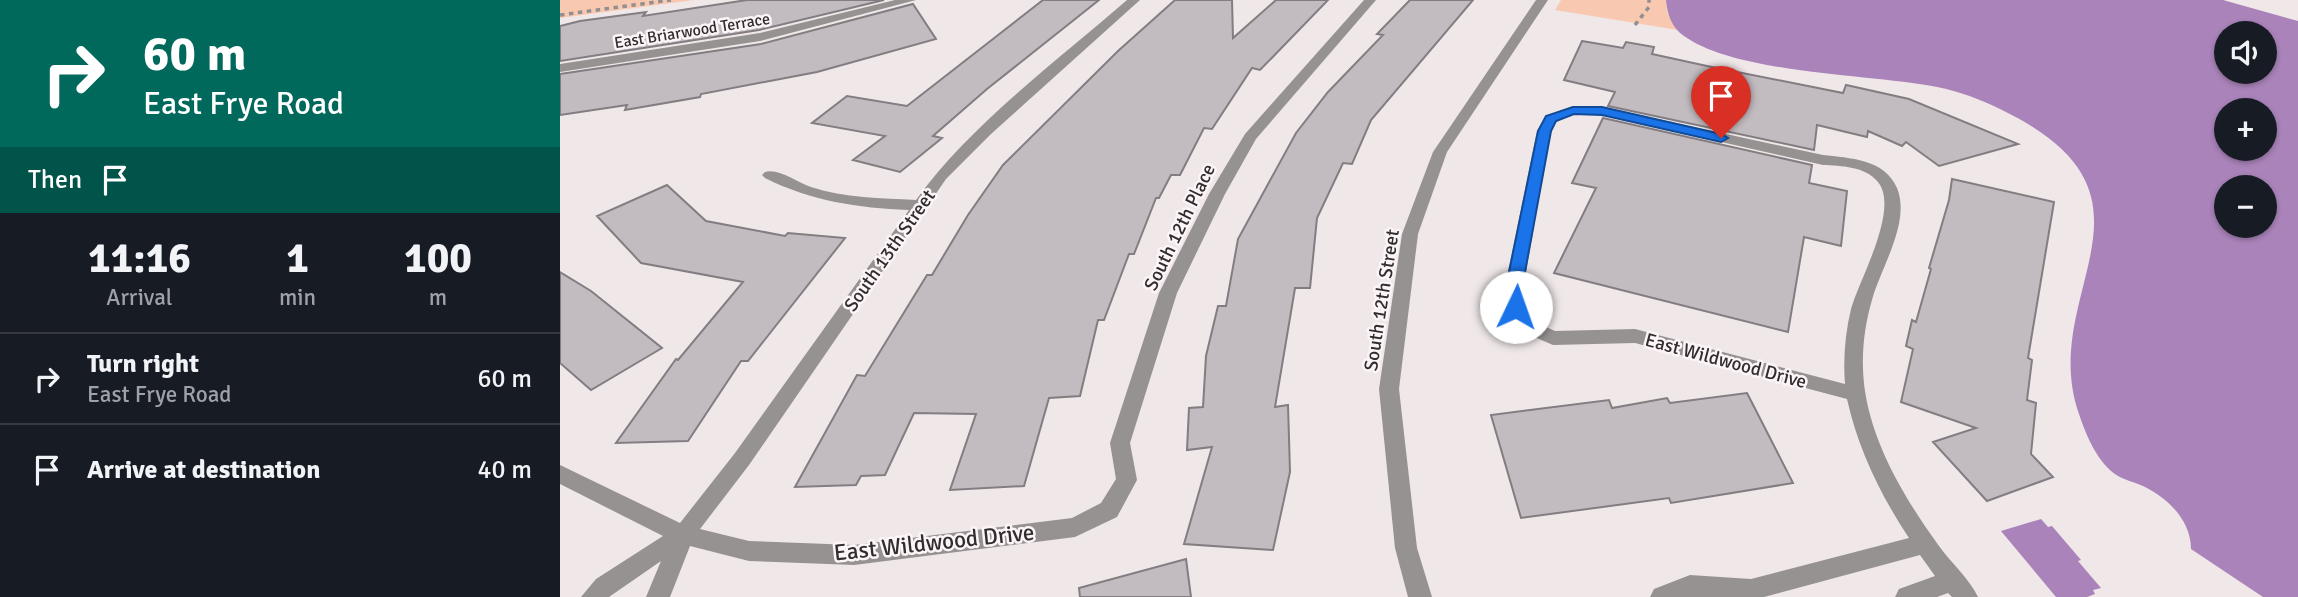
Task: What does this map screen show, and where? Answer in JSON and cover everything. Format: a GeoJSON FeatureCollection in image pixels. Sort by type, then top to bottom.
{"type":"FeatureCollection","features":[{"type":"Feature","properties":{"kind":"street","name":"East Briarwood Terrace"},"geometry":{"type":"LineString","coordinates":[[560,68],[760,37],[910,0]]}},
{"type":"Feature","properties":{"kind":"street","name":"South 13th Street"},"geometry":{"type":"LineString","coordinates":[[658,597],[683,535],[743,459],[941,176],[986,131],[1134,0]]}},
{"type":"Feature","properties":{"kind":"street","name":"South 12th Place"},"geometry":{"type":"LineString","coordinates":[[1109,510],[1127,480],[1120,443],[1168,293],[1217,194],[1250,137],[1370,0]]}},
{"type":"Feature","properties":{"kind":"street","name":"South 12th Street"},"geometry":{"type":"LineString","coordinates":[[1420,597],[1406,548],[1389,389],[1410,234],[1440,152],[1542,0]]}},
{"type":"Feature","properties":{"kind":"street","name":"East Wildwood Drive"},"geometry":{"type":"LineString","coordinates":[[1573,110],[1602,111],[1811,158],[1855,163],[1878,173],[1889,186],[1891,201],[1886,240],[1863,298],[1854,344],[1856,394],[1635,336],[1553,338],[1529,327],[1516,307],[1517,272],[1545,131],[1551,119],[1573,110]]}},
{"type":"Feature","properties":{"kind":"street"},"geometry":{"type":"LineString","coordinates":[[770,175],[805,192],[834,199],[920,205]]}},
{"type":"Feature","properties":{"kind":"street"},"geometry":{"type":"LineString","coordinates":[[1856,394],[1869,441],[1897,498],[1925,544],[1959,589],[1907,597]]}},
{"type":"Feature","properties":{"kind":"street","name":"East Wildwood Drive"},"geometry":{"type":"LineString","coordinates":[[560,474],[683,535],[749,551],[854,555],[1075,527],[1109,510]]}},
{"type":"Feature","properties":{"kind":"street","name":"South 13th Street"},"geometry":{"type":"LineString","coordinates":[[593,597],[604,586],[683,535]]}},
{"type":"Feature","properties":{"kind":"street"},"geometry":{"type":"LineString","coordinates":[[1662,597],[1690,586],[1751,590],[1925,544]]}},
{"type":"Feature","properties":{"kind":"path"},"geometry":{"type":"LineString","coordinates":[[560,15],[671,0]]}},
{"type":"Feature","properties":{"kind":"path"},"geometry":{"type":"LineString","coordinates":[[1635,25],[1649,7],[1649,0]]}},
{"type":"Feature","properties":{"kind":"shaded area"},"geometry":{"type":"Polygon","coordinates":[[[560,0],[694,0],[560,18],[560,0]]]}},
{"type":"Feature","properties":{"kind":"shaded area"},"geometry":{"type":"Polygon","coordinates":[[[1561,0],[1666,0],[1667,12],[1678,30],[1555,10],[1561,0]]]}},
{"type":"Feature","properties":{"kind":"shaded area"},"geometry":{"type":"Polygon","coordinates":[[[1666,0],[2223,0],[2298,21],[2298,597],[2263,597],[2191,549],[2183,521],[2171,505],[2147,488],[2111,471],[2094,448],[2079,414],[2071,369],[2074,327],[2092,249],[2094,212],[2084,177],[2055,143],[2002,110],[1954,91],[1805,71],[1736,58],[1707,49],[1684,36],[1671,20],[1666,0]]]}},
{"type":"Feature","properties":{"kind":"shaded area"},"geometry":{"type":"Polygon","coordinates":[[[2041,519],[2048,527],[2052,526],[2081,560],[2078,561],[2101,588],[2093,590],[2095,594],[2087,597],[2056,597],[2001,531],[2041,519]]]}},
{"type":"Feature","properties":{"kind":"building"},"geometry":{"type":"Polygon","coordinates":[[[747,0],[884,0],[759,30],[560,61],[560,26],[580,21],[646,12],[643,16],[747,0]]]}},
{"type":"Feature","properties":{"kind":"building"},"geometry":{"type":"Polygon","coordinates":[[[1043,0],[1099,0],[987,89],[933,136],[942,138],[900,172],[853,160],[885,136],[812,123],[847,96],[907,106],[1043,0]]]}},
{"type":"Feature","properties":{"kind":"building"},"geometry":{"type":"Polygon","coordinates":[[[1175,0],[1232,0],[1233,38],[1276,0],[1328,0],[1260,70],[1252,68],[1212,129],[1204,128],[1180,175],[1171,175],[1159,198],[1156,198],[1134,254],[1129,254],[1104,320],[1098,320],[1080,396],[1049,398],[1024,486],[950,490],[976,414],[914,413],[885,475],[861,476],[856,485],[795,487],[857,375],[865,376],[927,275],[932,275],[968,215],[1003,165],[1118,51],[1175,0]]]}},
{"type":"Feature","properties":{"kind":"building"},"geometry":{"type":"Polygon","coordinates":[[[1410,0],[1473,0],[1371,120],[1352,164],[1343,163],[1317,218],[1310,288],[1295,288],[1275,407],[1288,405],[1290,472],[1273,550],[1184,544],[1212,447],[1187,450],[1189,408],[1203,407],[1206,356],[1218,306],[1226,306],[1238,239],[1296,133],[1328,92],[1383,35],[1377,34],[1410,0]]]}},
{"type":"Feature","properties":{"kind":"building"},"geometry":{"type":"Polygon","coordinates":[[[913,4],[936,39],[817,72],[701,94],[700,97],[625,110],[627,105],[560,115],[560,74],[761,44],[913,4]]]}},
{"type":"Feature","properties":{"kind":"building"},"geometry":{"type":"Polygon","coordinates":[[[1582,41],[1623,48],[1626,42],[1654,47],[1652,54],[1707,66],[1843,93],[1846,85],[1909,99],[2018,144],[1939,166],[1906,142],[1902,146],[1868,131],[1867,137],[1817,125],[1814,150],[1608,106],[1615,92],[1564,80],[1582,41]]]}},
{"type":"Feature","properties":{"kind":"building"},"geometry":{"type":"Polygon","coordinates":[[[1603,118],[1812,165],[1809,183],[1847,191],[1841,246],[1804,237],[1788,332],[1554,273],[1596,188],[1572,183],[1603,118]]]}},
{"type":"Feature","properties":{"kind":"building"},"geometry":{"type":"Polygon","coordinates":[[[1952,179],[2054,202],[2028,358],[2032,360],[2027,400],[2036,403],[2031,454],[2053,477],[1987,501],[1933,442],[1976,428],[1901,402],[1913,349],[1906,346],[1912,320],[1916,322],[1931,269],[1929,268],[1949,200],[1952,179]]]}},
{"type":"Feature","properties":{"kind":"building"},"geometry":{"type":"Polygon","coordinates":[[[667,185],[706,221],[785,236],[788,233],[845,238],[748,361],[741,361],[688,441],[616,443],[676,359],[678,360],[743,282],[641,263],[597,216],[667,185]]]}},
{"type":"Feature","properties":{"kind":"building"},"geometry":{"type":"Polygon","coordinates":[[[560,272],[591,291],[662,348],[591,390],[560,363],[560,272]]]}},
{"type":"Feature","properties":{"kind":"building"},"geometry":{"type":"Polygon","coordinates":[[[1747,393],[1793,483],[1671,503],[1669,498],[1521,518],[1491,415],[1609,400],[1612,408],[1667,398],[1670,403],[1747,393]]]}},
{"type":"Feature","properties":{"kind":"building"},"geometry":{"type":"Polygon","coordinates":[[[1186,559],[1191,597],[1080,597],[1079,588],[1186,559]]]}},
{"type":"Feature","properties":{"kind":"route"},"geometry":{"type":"LineString","coordinates":[[1516,307],[1517,272],[1545,131],[1551,119],[1573,110],[1602,111],[1721,138]]}}]}
